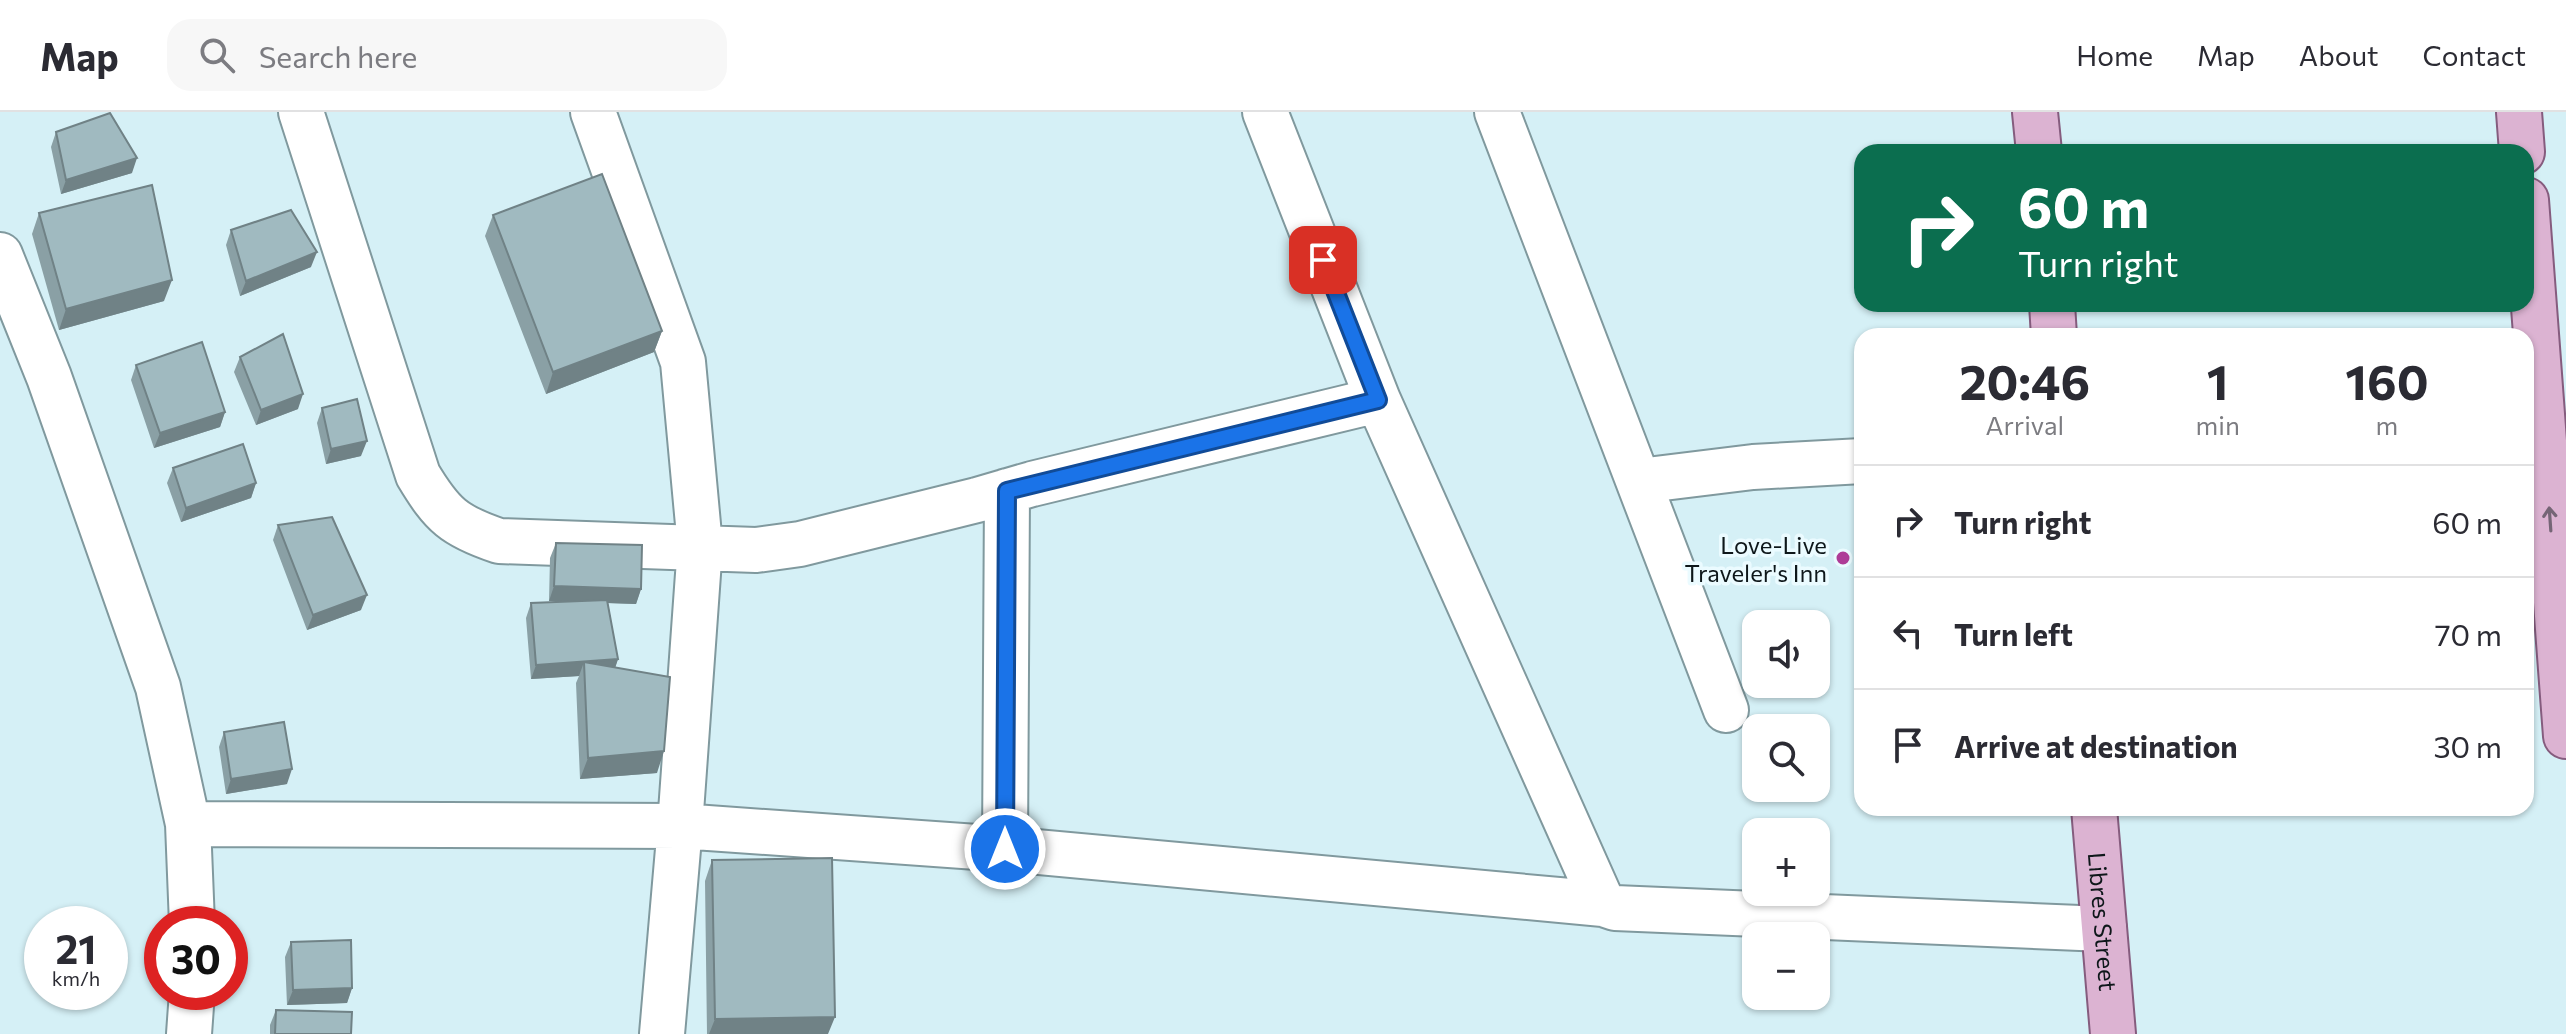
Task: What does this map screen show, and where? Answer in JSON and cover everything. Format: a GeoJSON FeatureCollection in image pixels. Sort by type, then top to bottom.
{"type":"FeatureCollection","features":[{"type":"Feature","properties":{"kind":"main road"},"geometry":{"type":"LineString","coordinates":[[2035,112],[2038,144]]}},
{"type":"Feature","properties":{"kind":"main road"},"geometry":{"type":"LineString","coordinates":[[2519,112],[2521,144]]}},
{"type":"Feature","properties":{"kind":"main road"},"geometry":{"type":"LineString","coordinates":[[2534,281],[2544,382],[2566,736]]}},
{"type":"Feature","properties":{"kind":"main road","name":"Libres Street"},"geometry":{"type":"LineString","coordinates":[[2095,816],[2113,1034]]}},
{"type":"Feature","properties":{"kind":"street"},"geometry":{"type":"LineString","coordinates":[[301,112],[418,475],[450,520],[499,541],[756,550],[800,544],[1378,400]]}},
{"type":"Feature","properties":{"kind":"street"},"geometry":{"type":"LineString","coordinates":[[593,112],[683,362],[700,546],[662,1034]]}},
{"type":"Feature","properties":{"kind":"street"},"geometry":{"type":"LineString","coordinates":[[1497,112],[1726,710]]}},
{"type":"Feature","properties":{"kind":"street"},"geometry":{"type":"LineString","coordinates":[[1275,115],[1378,400],[1603,904]]}},
{"type":"Feature","properties":{"kind":"street"},"geometry":{"type":"LineString","coordinates":[[0,255],[49,377],[158,687],[188,824],[191,906]]}},
{"type":"Feature","properties":{"kind":"street"},"geometry":{"type":"LineString","coordinates":[[1639,481],[1753,467],[1854,461]]}},
{"type":"Feature","properties":{"kind":"street"},"geometry":{"type":"LineString","coordinates":[[1005,849],[1007,491]]}},
{"type":"Feature","properties":{"kind":"street"},"geometry":{"type":"LineString","coordinates":[[188,824],[680,826],[1005,849],[1603,904],[1615,908],[2104,929]]}},
{"type":"Feature","properties":{"kind":"street"},"geometry":{"type":"LineString","coordinates":[[189,1034],[191,1010]]}},
{"type":"Feature","properties":{"kind":"building"},"geometry":{"type":"Polygon","coordinates":[[[110,113],[137,158],[66,180],[56,132],[110,113]]]}},
{"type":"Feature","properties":{"kind":"building"},"geometry":{"type":"Polygon","coordinates":[[[602,174],[662,331],[553,372],[493,215],[602,174]]]}},
{"type":"Feature","properties":{"kind":"building"},"geometry":{"type":"Polygon","coordinates":[[[152,185],[172,280],[66,309],[39,213],[152,185]]]}},
{"type":"Feature","properties":{"kind":"building"},"geometry":{"type":"Polygon","coordinates":[[[291,210],[317,252],[246,281],[231,230],[291,210]]]}},
{"type":"Feature","properties":{"kind":"building"},"geometry":{"type":"Polygon","coordinates":[[[283,334],[303,394],[261,410],[240,357],[283,334]]]}},
{"type":"Feature","properties":{"kind":"building"},"geometry":{"type":"Polygon","coordinates":[[[202,342],[225,412],[160,433],[136,365],[202,342]]]}},
{"type":"Feature","properties":{"kind":"building"},"geometry":{"type":"Polygon","coordinates":[[[357,399],[367,441],[331,449],[322,408],[357,399]]]}},
{"type":"Feature","properties":{"kind":"building"},"geometry":{"type":"Polygon","coordinates":[[[243,444],[256,483],[186,508],[173,468],[243,444]]]}},
{"type":"Feature","properties":{"kind":"building"},"geometry":{"type":"Polygon","coordinates":[[[332,517],[367,595],[313,615],[278,525],[332,517]]]}},
{"type":"Feature","properties":{"kind":"building"},"geometry":{"type":"Polygon","coordinates":[[[556,543],[642,545],[641,589],[554,586],[556,543]]]}},
{"type":"Feature","properties":{"kind":"building"},"geometry":{"type":"Polygon","coordinates":[[[607,600],[618,659],[536,665],[531,603],[607,600]]]}},
{"type":"Feature","properties":{"kind":"building"},"geometry":{"type":"Polygon","coordinates":[[[584,662],[670,677],[664,751],[588,758],[584,662]]]}},
{"type":"Feature","properties":{"kind":"building"},"geometry":{"type":"Polygon","coordinates":[[[284,722],[292,769],[231,779],[224,732],[284,722]]]}},
{"type":"Feature","properties":{"kind":"building"},"geometry":{"type":"Polygon","coordinates":[[[832,858],[835,1017],[715,1019],[712,860],[832,858]]]}},
{"type":"Feature","properties":{"kind":"building"},"geometry":{"type":"Polygon","coordinates":[[[351,940],[352,988],[293,990],[291,942],[351,940]]]}},
{"type":"Feature","properties":{"kind":"building"},"geometry":{"type":"Polygon","coordinates":[[[276,1010],[352,1012],[351,1034],[275,1034],[276,1010]]]}},
{"type":"Feature","properties":{"kind":"place","name":"Love-Live Traveler's Inn"},"geometry":{"type":"Point","coordinates":[1843,558]}},
{"type":"Feature","properties":{"kind":"route"},"geometry":{"type":"LineString","coordinates":[[1005,849],[1007,491],[1378,400],[1323,260]]}}]}
